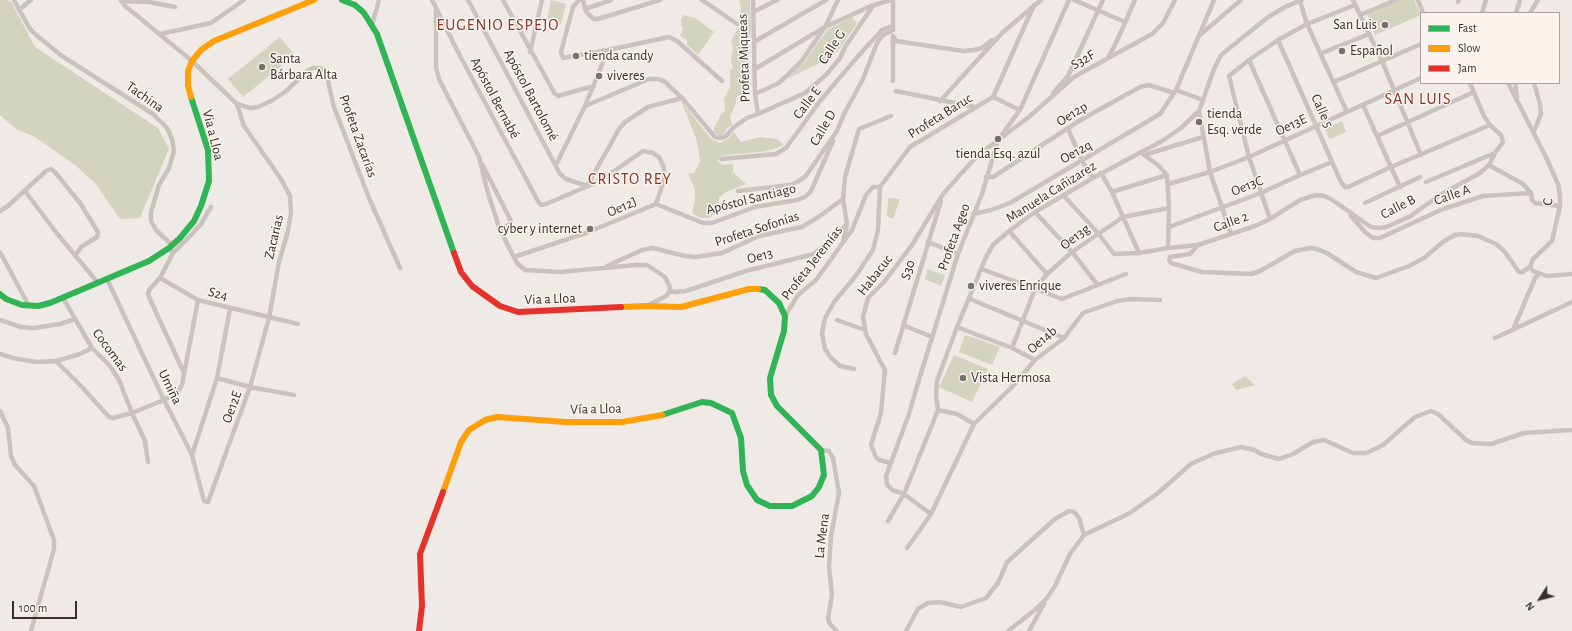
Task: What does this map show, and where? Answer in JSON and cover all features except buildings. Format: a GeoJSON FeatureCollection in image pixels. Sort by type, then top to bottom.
{"type":"FeatureCollection","features":[{"type":"Feature","properties":{"kind":"street","name":"Tachina"},"geometry":{"type":"LineString","coordinates":[[14,0],[30,29],[62,56],[153,114],[167,128],[172,139],[174,151],[169,168],[159,185],[151,212],[151,221],[171,249]]}},
{"type":"Feature","properties":{"kind":"street"},"geometry":{"type":"LineString","coordinates":[[19,10],[31,0]]}},
{"type":"Feature","properties":{"kind":"street"},"geometry":{"type":"LineString","coordinates":[[121,0],[192,61],[237,104]]}},
{"type":"Feature","properties":{"kind":"street"},"geometry":{"type":"LineString","coordinates":[[121,0],[148,2],[175,7]]}},
{"type":"Feature","properties":{"kind":"street"},"geometry":{"type":"LineString","coordinates":[[160,34],[210,23],[244,0]]}},
{"type":"Feature","properties":{"kind":"street"},"geometry":{"type":"LineString","coordinates":[[192,61],[201,50],[214,41],[314,0]]}},
{"type":"Feature","properties":{"kind":"street","name":"Via a Lloa"},"geometry":{"type":"LineString","coordinates":[[342,0],[355,5],[364,13],[372,25],[461,272],[472,286],[490,300],[518,312],[647,306],[681,307],[749,289],[760,288],[775,298],[785,316]]}},
{"type":"Feature","properties":{"kind":"street"},"geometry":{"type":"LineString","coordinates":[[372,25],[379,0]]}},
{"type":"Feature","properties":{"kind":"street","name":"Apóstol Bernabé"},"geometry":{"type":"LineString","coordinates":[[432,0],[460,56],[541,205],[587,186]]}},
{"type":"Feature","properties":{"kind":"street"},"geometry":{"type":"LineString","coordinates":[[435,0],[436,67],[438,80],[512,221],[500,230]]}},
{"type":"Feature","properties":{"kind":"street","name":"Apóstol Bartolomé"},"geometry":{"type":"LineString","coordinates":[[468,0],[560,174],[566,179],[587,186]]}},
{"type":"Feature","properties":{"kind":"street"},"geometry":{"type":"LineString","coordinates":[[502,0],[530,52],[553,91],[558,96],[594,86]]}},
{"type":"Feature","properties":{"kind":"street"},"geometry":{"type":"LineString","coordinates":[[578,0],[573,7],[561,55],[563,58],[673,38],[722,81]]}},
{"type":"Feature","properties":{"kind":"street"},"geometry":{"type":"LineString","coordinates":[[583,0],[585,9],[590,17],[594,19],[660,0]]}},
{"type":"Feature","properties":{"kind":"street"},"geometry":{"type":"LineString","coordinates":[[585,9],[611,0]]}},
{"type":"Feature","properties":{"kind":"street"},"geometry":{"type":"LineString","coordinates":[[702,0],[737,24]]}},
{"type":"Feature","properties":{"kind":"street","name":"Profeta Miqueas"},"geometry":{"type":"LineString","coordinates":[[682,98],[717,138],[725,137],[734,127],[748,118],[758,114],[755,94],[753,0]]}},
{"type":"Feature","properties":{"kind":"street"},"geometry":{"type":"LineString","coordinates":[[753,12],[777,0]]}},
{"type":"Feature","properties":{"kind":"street"},"geometry":{"type":"LineString","coordinates":[[754,42],[826,0]]}},
{"type":"Feature","properties":{"kind":"street"},"geometry":{"type":"LineString","coordinates":[[755,94],[780,83],[801,62],[825,27],[838,0]]}},
{"type":"Feature","properties":{"kind":"street"},"geometry":{"type":"LineString","coordinates":[[755,69],[825,27],[873,6],[892,0],[893,81]]}},
{"type":"Feature","properties":{"kind":"street"},"geometry":{"type":"LineString","coordinates":[[893,36],[896,41],[951,50],[974,50],[982,48],[1041,0]]}},
{"type":"Feature","properties":{"kind":"street","name":"Profeta Ageo"},"geometry":{"type":"LineString","coordinates":[[904,494],[892,490],[887,484],[886,476],[909,414],[958,254],[982,194],[998,140],[1020,110],[1069,0]]}},
{"type":"Feature","properties":{"kind":"street"},"geometry":{"type":"LineString","coordinates":[[1074,0],[1125,22]]}},
{"type":"Feature","properties":{"kind":"street"},"geometry":{"type":"LineString","coordinates":[[1044,102],[1068,76],[1103,0]]}},
{"type":"Feature","properties":{"kind":"street"},"geometry":{"type":"LineString","coordinates":[[1108,59],[1135,0]]}},
{"type":"Feature","properties":{"kind":"street","name":"S32F"},"geometry":{"type":"LineString","coordinates":[[998,140],[1030,116],[1074,77],[1108,59],[1158,29],[1168,16],[1175,0]]}},
{"type":"Feature","properties":{"kind":"street","name":"Oe12q"},"geometry":{"type":"LineString","coordinates":[[973,214],[991,210],[1010,203],[1157,117],[1163,112],[1175,91],[1214,0]]}},
{"type":"Feature","properties":{"kind":"street"},"geometry":{"type":"LineString","coordinates":[[1199,36],[1241,0]]}},
{"type":"Feature","properties":{"kind":"street"},"geometry":{"type":"LineString","coordinates":[[1360,15],[1396,0]]}},
{"type":"Feature","properties":{"kind":"street"},"geometry":{"type":"LineString","coordinates":[[1418,0],[1423,12]]}},
{"type":"Feature","properties":{"kind":"street"},"geometry":{"type":"LineString","coordinates":[[1482,12],[1486,0]]}},
{"type":"Feature","properties":{"kind":"street"},"geometry":{"type":"LineString","coordinates":[[1516,12],[1520,0]]}},
{"type":"Feature","properties":{"kind":"street"},"geometry":{"type":"LineString","coordinates":[[1531,12],[1538,0]]}},
{"type":"Feature","properties":{"kind":"street"},"geometry":{"type":"LineString","coordinates":[[530,52],[541,1]]}},
{"type":"Feature","properties":{"kind":"street"},"geometry":{"type":"LineString","coordinates":[[1301,1],[1307,24],[1322,53],[1347,112]]}},
{"type":"Feature","properties":{"kind":"street","name":"Manuela Cañizarez"},"geometry":{"type":"LineString","coordinates":[[888,521],[904,494],[938,410],[936,382],[957,327],[993,245],[1009,231],[1063,195],[1101,173],[1143,153],[1181,128],[1199,111],[1214,69],[1221,55],[1267,18],[1285,7],[1301,1]]}},
{"type":"Feature","properties":{"kind":"street"},"geometry":{"type":"LineString","coordinates":[[1270,219],[1249,157],[1229,76],[1278,40],[1307,24],[1354,2],[1382,61],[1393,91],[1421,154]]}},
{"type":"Feature","properties":{"kind":"street","name":"Profeta Baruc"},"geometry":{"type":"LineString","coordinates":[[880,187],[910,147],[993,97],[1034,5]]}},
{"type":"Feature","properties":{"kind":"street","name":"Calle G"},"geometry":{"type":"LineString","coordinates":[[758,114],[805,93],[827,74],[840,58],[845,47],[873,6]]}},
{"type":"Feature","properties":{"kind":"street","name":"Calle D"},"geometry":{"type":"LineString","coordinates":[[738,191],[790,185],[805,177],[837,131],[844,114],[863,79],[877,43],[883,35],[892,28]]}},
{"type":"Feature","properties":{"kind":"street","name":"Calle E"},"geometry":{"type":"LineString","coordinates":[[721,159],[776,154],[782,151],[790,144],[820,101],[876,35],[882,30],[892,28]]}},
{"type":"Feature","properties":{"kind":"street"},"geometry":{"type":"LineString","coordinates":[[940,101],[1003,32]]}},
{"type":"Feature","properties":{"kind":"street"},"geometry":{"type":"LineString","coordinates":[[1322,53],[1369,34]]}},
{"type":"Feature","properties":{"kind":"street","name":"Calle 5"},"geometry":{"type":"LineString","coordinates":[[1278,40],[1342,184],[1345,187],[1348,187],[1391,167]]}},
{"type":"Feature","properties":{"kind":"street"},"geometry":{"type":"LineString","coordinates":[[1334,82],[1420,44]]}},
{"type":"Feature","properties":{"kind":"street"},"geometry":{"type":"LineString","coordinates":[[556,165],[585,106],[608,50]]}},
{"type":"Feature","properties":{"kind":"street"},"geometry":{"type":"LineString","coordinates":[[1249,60],[1300,175]]}},
{"type":"Feature","properties":{"kind":"street","name":"Via a Lloa"},"geometry":{"type":"LineString","coordinates":[[29,306],[43,305],[63,298],[149,261],[171,249],[186,233],[194,221],[201,206],[209,181],[208,150],[188,86],[188,71],[192,61]]}},
{"type":"Feature","properties":{"kind":"street","name":"Profeta Zacarías"},"geometry":{"type":"LineString","coordinates":[[237,104],[250,108],[258,107],[285,92],[313,68],[320,68],[325,72],[334,107],[358,170],[400,268]]}},
{"type":"Feature","properties":{"kind":"street","name":"Oe13E"},"geometry":{"type":"LineString","coordinates":[[1168,184],[1210,172],[1249,157],[1420,78]]}},
{"type":"Feature","properties":{"kind":"street"},"geometry":{"type":"LineString","coordinates":[[585,106],[648,79],[658,79],[664,81],[682,98]]}},
{"type":"Feature","properties":{"kind":"street"},"geometry":{"type":"LineString","coordinates":[[1391,167],[1490,125],[1484,116],[1470,84]]}},
{"type":"Feature","properties":{"kind":"street","name":"C"},"geometry":{"type":"LineString","coordinates":[[1509,84],[1534,131],[1558,184],[1560,195],[1560,206],[1552,240],[1533,259],[1530,267]]}},
{"type":"Feature","properties":{"kind":"street"},"geometry":{"type":"LineString","coordinates":[[1515,84],[1518,101]]}},
{"type":"Feature","properties":{"kind":"street"},"geometry":{"type":"LineString","coordinates":[[1534,84],[1540,104],[1541,114],[1534,131]]}},
{"type":"Feature","properties":{"kind":"street","name":"Oe12p"},"geometry":{"type":"LineString","coordinates":[[986,177],[993,177],[1094,112],[1140,87],[1149,85],[1203,100]]}},
{"type":"Feature","properties":{"kind":"street"},"geometry":{"type":"LineString","coordinates":[[896,91],[975,107]]}},
{"type":"Feature","properties":{"kind":"street"},"geometry":{"type":"LineString","coordinates":[[1377,136],[1474,92]]}},
{"type":"Feature","properties":{"kind":"street"},"geometry":{"type":"LineString","coordinates":[[993,97],[1020,110]]}},
{"type":"Feature","properties":{"kind":"street"},"geometry":{"type":"LineString","coordinates":[[587,186],[619,128],[625,122],[648,107],[682,98]]}},
{"type":"Feature","properties":{"kind":"street","name":"Zacarias"},"geometry":{"type":"LineString","coordinates":[[237,104],[244,126],[281,179],[290,196],[291,213],[288,231],[279,262],[269,318]]}},
{"type":"Feature","properties":{"kind":"street"},"geometry":{"type":"LineString","coordinates":[[1363,105],[1400,187]]}},
{"type":"Feature","properties":{"kind":"street"},"geometry":{"type":"LineString","coordinates":[[1199,111],[1210,172],[1231,234]]}},
{"type":"Feature","properties":{"kind":"street"},"geometry":{"type":"LineString","coordinates":[[842,243],[847,224],[843,198],[845,177],[859,129],[891,116]]}},
{"type":"Feature","properties":{"kind":"street","name":"Calle B"},"geometry":{"type":"LineString","coordinates":[[1346,210],[1371,227],[1386,227],[1409,217],[1440,195],[1480,173],[1489,165],[1504,139],[1490,125]]}},
{"type":"Feature","properties":{"kind":"street"},"geometry":{"type":"LineString","coordinates":[[1068,129],[1082,161],[1092,178]]}},
{"type":"Feature","properties":{"kind":"street","name":"Apóstol Santiago"},"geometry":{"type":"LineString","coordinates":[[656,204],[703,223],[712,223],[755,207],[797,200],[805,197],[812,191],[837,131]]}},
{"type":"Feature","properties":{"kind":"street"},"geometry":{"type":"LineString","coordinates":[[1143,153],[1203,137]]}},
{"type":"Feature","properties":{"kind":"street","name":"Habacuc"},"geometry":{"type":"LineString","coordinates":[[891,463],[879,460],[876,457],[871,445],[882,413],[885,370],[865,330],[863,317],[868,298],[884,282],[912,245],[943,194],[977,156],[998,140]]}},
{"type":"Feature","properties":{"kind":"street","name":"Oe12J"},"geometry":{"type":"LineString","coordinates":[[514,257],[586,233],[656,204],[664,180],[664,168],[658,157],[646,151],[637,154],[610,174],[587,186]]}},
{"type":"Feature","properties":{"kind":"street"},"geometry":{"type":"LineString","coordinates":[[1143,153],[1158,165],[1167,175],[1169,208],[1168,248]]}},
{"type":"Feature","properties":{"kind":"street"},"geometry":{"type":"LineString","coordinates":[[1426,182],[1495,153]]}},
{"type":"Feature","properties":{"kind":"street"},"geometry":{"type":"LineString","coordinates":[[479,157],[488,193],[500,230],[517,264],[525,270],[560,272],[648,265],[665,277],[670,290],[662,299],[647,306]]}},
{"type":"Feature","properties":{"kind":"street","name":"Oe13C"},"geometry":{"type":"LineString","coordinates":[[1169,227],[1261,194],[1300,175],[1332,162]]}},
{"type":"Feature","properties":{"kind":"street"},"geometry":{"type":"LineString","coordinates":[[1489,165],[1523,184],[1529,189],[1532,200],[1535,203],[1549,206],[1560,206]]}},
{"type":"Feature","properties":{"kind":"street"},"geometry":{"type":"LineString","coordinates":[[0,211],[8,206],[46,171],[51,169],[56,172],[80,203],[98,232],[97,237],[81,247],[76,255]]}},
{"type":"Feature","properties":{"kind":"street"},"geometry":{"type":"LineString","coordinates":[[1101,173],[1112,192],[1139,253]]}},
{"type":"Feature","properties":{"kind":"street"},"geometry":{"type":"LineString","coordinates":[[1112,192],[1167,175]]}},
{"type":"Feature","properties":{"kind":"street"},"geometry":{"type":"LineString","coordinates":[[1365,203],[1420,177]]}},
{"type":"Feature","properties":{"kind":"street","name":"Profeta Jeremías"},"geometry":{"type":"LineString","coordinates":[[785,316],[798,295],[816,280],[852,230],[873,186],[880,187]]}},
{"type":"Feature","properties":{"kind":"street"},"geometry":{"type":"LineString","coordinates":[[854,369],[840,366],[831,358],[824,349],[822,332],[825,318],[834,302],[855,277],[873,250],[878,230],[880,187]]}},
{"type":"Feature","properties":{"kind":"street"},"geometry":{"type":"LineString","coordinates":[[25,191],[98,283]]}},
{"type":"Feature","properties":{"kind":"street","name":"Calle A"},"geometry":{"type":"LineString","coordinates":[[1346,210],[1366,233],[1374,238],[1377,238],[1385,236],[1443,209],[1483,196],[1531,193]]}},
{"type":"Feature","properties":{"kind":"street","name":"S30"},"geometry":{"type":"LineString","coordinates":[[895,353],[943,194]]}},
{"type":"Feature","properties":{"kind":"street"},"geometry":{"type":"LineString","coordinates":[[1063,195],[1098,234]]}},
{"type":"Feature","properties":{"kind":"street","name":"Calle 2"},"geometry":{"type":"LineString","coordinates":[[1098,234],[1114,254],[1139,253],[1198,245],[1270,219],[1300,200],[1316,195],[1324,196],[1330,199],[1346,210]]}},
{"type":"Feature","properties":{"kind":"street","name":"Profeta Sofonías"},"geometry":{"type":"LineString","coordinates":[[602,268],[642,250],[653,248],[685,256],[696,257],[722,253],[759,236],[802,226],[820,216],[843,198]]}},
{"type":"Feature","properties":{"kind":"street"},"geometry":{"type":"LineString","coordinates":[[184,373],[148,293],[160,278],[171,249],[202,224],[211,206]]}},
{"type":"Feature","properties":{"kind":"street","name":"Oe13g"},"geometry":{"type":"LineString","coordinates":[[1012,348],[1035,289],[1047,274],[1072,252],[1123,217],[1169,208]]}},
{"type":"Feature","properties":{"kind":"street"},"geometry":{"type":"LineString","coordinates":[[1036,212],[1072,252],[1097,284]]}},
{"type":"Feature","properties":{"kind":"street","name":"Oe13"},"geometry":{"type":"LineString","coordinates":[[670,290],[674,292],[686,291],[746,271],[814,254],[847,224]]}},
{"type":"Feature","properties":{"kind":"street"},"geometry":{"type":"LineString","coordinates":[[1009,231],[1047,274]]}},
{"type":"Feature","properties":{"kind":"street"},"geometry":{"type":"LineString","coordinates":[[1198,245],[1190,254],[1170,258],[1169,260],[1171,263],[1202,272],[1251,274],[1260,271],[1295,251],[1310,248],[1322,250],[1356,272],[1376,278],[1424,258],[1443,242],[1454,235],[1461,234],[1478,236],[1496,244],[1504,251],[1519,272],[1522,272],[1530,267],[1533,271],[1547,276],[1572,274]]}},
{"type":"Feature","properties":{"kind":"street"},"geometry":{"type":"LineString","coordinates":[[928,242],[958,254]]}},
{"type":"Feature","properties":{"kind":"street"},"geometry":{"type":"LineString","coordinates":[[0,252],[29,306]]}},
{"type":"Feature","properties":{"kind":"street"},"geometry":{"type":"LineString","coordinates":[[982,269],[1062,299],[1097,284],[1126,274]]}},
{"type":"Feature","properties":{"kind":"street"},"geometry":{"type":"LineString","coordinates":[[1513,330],[1535,278],[1539,274]]}},
{"type":"Feature","properties":{"kind":"street","name":"S24"},"geometry":{"type":"LineString","coordinates":[[160,278],[198,300],[230,309],[298,324]]}},
{"type":"Feature","properties":{"kind":"street","name":"Umiña"},"geometry":{"type":"LineString","coordinates":[[107,279],[164,400],[192,455],[204,500],[207,502],[209,501]]}},
{"type":"Feature","properties":{"kind":"street"},"geometry":{"type":"LineString","coordinates":[[0,294],[15,302],[29,306]]}},
{"type":"Feature","properties":{"kind":"street","name":"Cocomas"},"geometry":{"type":"LineString","coordinates":[[63,298],[92,348],[115,373],[119,380],[145,441],[148,462]]}},
{"type":"Feature","properties":{"kind":"street"},"geometry":{"type":"LineString","coordinates":[[970,299],[1064,338]]}},
{"type":"Feature","properties":{"kind":"street"},"geometry":{"type":"LineString","coordinates":[[56,361],[82,386],[109,417],[113,418],[132,413],[164,400],[181,389],[198,300]]}},
{"type":"Feature","properties":{"kind":"street","name":"Oe14b"},"geometry":{"type":"LineString","coordinates":[[907,548],[931,514],[974,424],[1016,383],[1035,360],[1064,338],[1083,313],[1117,300],[1160,300]]}},
{"type":"Feature","properties":{"kind":"street"},"geometry":{"type":"LineString","coordinates":[[1495,338],[1572,302]]}},
{"type":"Feature","properties":{"kind":"street"},"geometry":{"type":"LineString","coordinates":[[192,455],[217,378],[230,309]]}},
{"type":"Feature","properties":{"kind":"street"},"geometry":{"type":"LineString","coordinates":[[785,316],[784,331],[770,378],[771,395],[777,406],[821,450]]}},
{"type":"Feature","properties":{"kind":"street","name":"Oe12E"},"geometry":{"type":"LineString","coordinates":[[209,501],[250,388],[269,318]]}},
{"type":"Feature","properties":{"kind":"street"},"geometry":{"type":"LineString","coordinates":[[0,320],[21,327],[34,328],[60,324],[75,319]]}},
{"type":"Feature","properties":{"kind":"street"},"geometry":{"type":"LineString","coordinates":[[837,320],[865,330]]}},
{"type":"Feature","properties":{"kind":"street"},"geometry":{"type":"LineString","coordinates":[[903,325],[932,337]]}},
{"type":"Feature","properties":{"kind":"street"},"geometry":{"type":"LineString","coordinates":[[957,327],[1012,348],[1035,360]]}},
{"type":"Feature","properties":{"kind":"street"},"geometry":{"type":"LineString","coordinates":[[0,354],[36,362],[56,361],[80,354],[92,348]]}},
{"type":"Feature","properties":{"kind":"street"},"geometry":{"type":"LineString","coordinates":[[217,378],[250,388],[294,395]]}},
{"type":"Feature","properties":{"kind":"street","name":"Vía a Lloa"},"geometry":{"type":"LineString","coordinates":[[419,631],[422,606],[420,554],[461,442],[469,430],[485,420],[497,417],[566,422],[622,422],[662,414],[702,402],[711,403],[732,413],[741,438],[742,472],[747,485],[757,500],[770,506],[785,508],[796,505],[812,496],[819,487],[824,475],[821,450]]}},
{"type":"Feature","properties":{"kind":"street"},"geometry":{"type":"LineString","coordinates":[[938,410],[957,414],[974,424]]}},
{"type":"Feature","properties":{"kind":"street"},"geometry":{"type":"LineString","coordinates":[[0,411],[8,428],[11,456],[15,464],[34,486],[54,540],[54,549],[31,631]]}},
{"type":"Feature","properties":{"kind":"street"},"geometry":{"type":"LineString","coordinates":[[1029,631],[1055,586],[1070,554],[1084,535],[1130,513],[1158,493],[1191,464],[1213,454],[1241,447],[1279,459],[1293,454],[1313,442],[1324,440],[1353,453],[1366,453],[1383,445],[1415,418],[1431,411],[1438,414],[1466,440],[1472,443],[1491,444],[1524,433],[1572,430]]}},
{"type":"Feature","properties":{"kind":"street","name":"La Mena"},"geometry":{"type":"LineString","coordinates":[[821,450],[829,451],[833,458],[839,493],[831,536],[829,566],[832,594],[828,619],[836,631]]}},
{"type":"Feature","properties":{"kind":"street"},"geometry":{"type":"LineString","coordinates":[[904,494],[931,514]]}},
{"type":"Feature","properties":{"kind":"street"},"geometry":{"type":"LineString","coordinates":[[906,631],[918,609],[928,603],[940,602],[961,607],[986,598],[998,582],[1007,562],[1055,519],[1069,511],[1074,512],[1079,518],[1084,535]]}},
{"type":"Feature","properties":{"kind":"street"},"geometry":{"type":"LineString","coordinates":[[1008,631],[1036,609],[1047,598]]}},
{"type":"Feature","properties":{"kind":"green space"},"geometry":{"type":"Polygon","coordinates":[[[0,0],[8,0],[12,3],[35,47],[158,128],[169,149],[140,218],[120,219],[95,183],[75,165],[35,137],[16,129],[0,115],[0,0]]]}},
{"type":"Feature","properties":{"kind":"green space"},"geometry":{"type":"Polygon","coordinates":[[[551,0],[566,4],[561,24],[547,20],[551,0]]]}},
{"type":"Feature","properties":{"kind":"green space"},"geometry":{"type":"Polygon","coordinates":[[[739,0],[750,0],[750,53],[747,56],[750,62],[751,86],[746,88],[744,98],[737,95],[735,106],[730,116],[732,125],[727,128],[723,135],[719,136],[714,132],[714,128],[725,110],[724,99],[730,87],[730,71],[733,67],[731,60],[733,48],[731,42],[740,27],[741,22],[739,0]]]}},
{"type":"Feature","properties":{"kind":"green space","name":"San Luis"},"geometry":{"type":"Polygon","coordinates":[[[1398,0],[1414,0],[1420,15],[1375,35],[1367,14],[1398,0]]]}},
{"type":"Feature","properties":{"kind":"green space"},"geometry":{"type":"Polygon","coordinates":[[[684,15],[695,18],[714,32],[698,55],[687,45],[687,40],[680,36],[683,29],[681,19],[684,15]]]}},
{"type":"Feature","properties":{"kind":"green space"},"geometry":{"type":"Polygon","coordinates":[[[852,17],[857,23],[838,51],[828,59],[787,79],[804,63],[827,30],[852,17]]]}},
{"type":"Feature","properties":{"kind":"green space","name":"Santa Bárbara Alta"},"geometry":{"type":"Polygon","coordinates":[[[280,37],[295,55],[243,97],[228,79],[280,37]]]}},
{"type":"Feature","properties":{"kind":"green space"},"geometry":{"type":"Polygon","coordinates":[[[681,101],[711,139],[720,143],[728,139],[734,132],[741,142],[760,137],[777,139],[784,145],[767,151],[720,156],[717,161],[722,165],[733,164],[733,172],[746,184],[724,193],[719,198],[719,207],[710,218],[700,218],[692,213],[695,201],[695,189],[688,174],[694,173],[700,161],[696,138],[681,101]]]}},
{"type":"Feature","properties":{"kind":"green space"},"geometry":{"type":"Polygon","coordinates":[[[1342,121],[1346,132],[1329,139],[1325,129],[1342,121]]]}},
{"type":"Feature","properties":{"kind":"green space"},"geometry":{"type":"Polygon","coordinates":[[[888,198],[900,199],[893,219],[887,216],[888,198]]]}},
{"type":"Feature","properties":{"kind":"green space"},"geometry":{"type":"Polygon","coordinates":[[[927,269],[945,275],[941,286],[925,279],[927,269]]]}},
{"type":"Feature","properties":{"kind":"green space"},"geometry":{"type":"Polygon","coordinates":[[[965,335],[1000,347],[992,365],[959,352],[965,335]]]}},
{"type":"Feature","properties":{"kind":"green space","name":"Vista Hermosa"},"geometry":{"type":"Polygon","coordinates":[[[954,355],[988,369],[972,402],[939,387],[954,355]]]}},
{"type":"Feature","properties":{"kind":"green space"},"geometry":{"type":"Polygon","coordinates":[[[1245,376],[1255,385],[1236,390],[1232,384],[1245,376]]]}},
{"type":"Feature","properties":{"kind":"traffic: fast"},"geometry":{"type":"LineString","coordinates":[[342,0],[355,5],[364,13],[377,34],[454,253]]}},
{"type":"Feature","properties":{"kind":"traffic: fast"},"geometry":{"type":"LineString","coordinates":[[0,294],[6,299],[22,305],[38,306],[50,303],[149,261],[169,248],[180,238],[194,221],[201,206],[209,181],[208,150],[191,97]]}},
{"type":"Feature","properties":{"kind":"traffic: fast"},"geometry":{"type":"LineString","coordinates":[[662,415],[702,402],[711,403],[732,413],[741,438],[743,471],[747,485],[757,500],[770,506],[792,506],[812,496],[819,487],[824,475],[821,450],[777,406],[771,395],[770,378],[784,331],[785,316],[779,303],[765,290],[758,289]]}},
{"type":"Feature","properties":{"kind":"traffic: slow"},"geometry":{"type":"LineString","coordinates":[[191,97],[188,86],[188,71],[192,61],[201,50],[214,41],[314,0]]}},
{"type":"Feature","properties":{"kind":"traffic: slow"},"geometry":{"type":"LineString","coordinates":[[621,307],[681,307],[749,289],[758,289]]}},
{"type":"Feature","properties":{"kind":"traffic: slow"},"geometry":{"type":"LineString","coordinates":[[443,492],[461,442],[469,430],[485,420],[497,417],[566,422],[622,422],[662,415]]}},
{"type":"Feature","properties":{"kind":"traffic: jam"},"geometry":{"type":"LineString","coordinates":[[454,253],[461,272],[472,286],[500,306],[518,312],[621,307]]}},
{"type":"Feature","properties":{"kind":"traffic: jam"},"geometry":{"type":"LineString","coordinates":[[419,631],[422,606],[420,554],[443,492]]}},
{"type":"Feature","properties":{"kind":"place","name":"San Luis"},"geometry":{"type":"Point","coordinates":[1385,25]}},
{"type":"Feature","properties":{"kind":"place","name":"Español"},"geometry":{"type":"Point","coordinates":[1342,51]}},
{"type":"Feature","properties":{"kind":"place","name":"tienda candy"},"geometry":{"type":"Point","coordinates":[576,56]}},
{"type":"Feature","properties":{"kind":"place","name":"Santa Bárbara Alta"},"geometry":{"type":"Point","coordinates":[262,67]}},
{"type":"Feature","properties":{"kind":"place","name":"viveres"},"geometry":{"type":"Point","coordinates":[599,76]}},
{"type":"Feature","properties":{"kind":"place","name":"tienda Esq. verde"},"geometry":{"type":"Point","coordinates":[1199,122]}},
{"type":"Feature","properties":{"kind":"place","name":"tienda Esq. azul"},"geometry":{"type":"Point","coordinates":[998,139]}},
{"type":"Feature","properties":{"kind":"place","name":"cyber y internet"},"geometry":{"type":"Point","coordinates":[590,229]}},
{"type":"Feature","properties":{"kind":"place","name":"viveres Enrique"},"geometry":{"type":"Point","coordinates":[971,286]}},
{"type":"Feature","properties":{"kind":"place","name":"Vista Hermosa"},"geometry":{"type":"Point","coordinates":[963,378]}},
{"type":"Feature","properties":{"kind":"district","name":"EUGENIO ESPEJO"},"geometry":{"type":"Point","coordinates":[498,25]}},
{"type":"Feature","properties":{"kind":"district","name":"SAN LUIS"},"geometry":{"type":"Point","coordinates":[1418,99]}},
{"type":"Feature","properties":{"kind":"district","name":"CRISTO REY"},"geometry":{"type":"Point","coordinates":[630,179]}}]}
